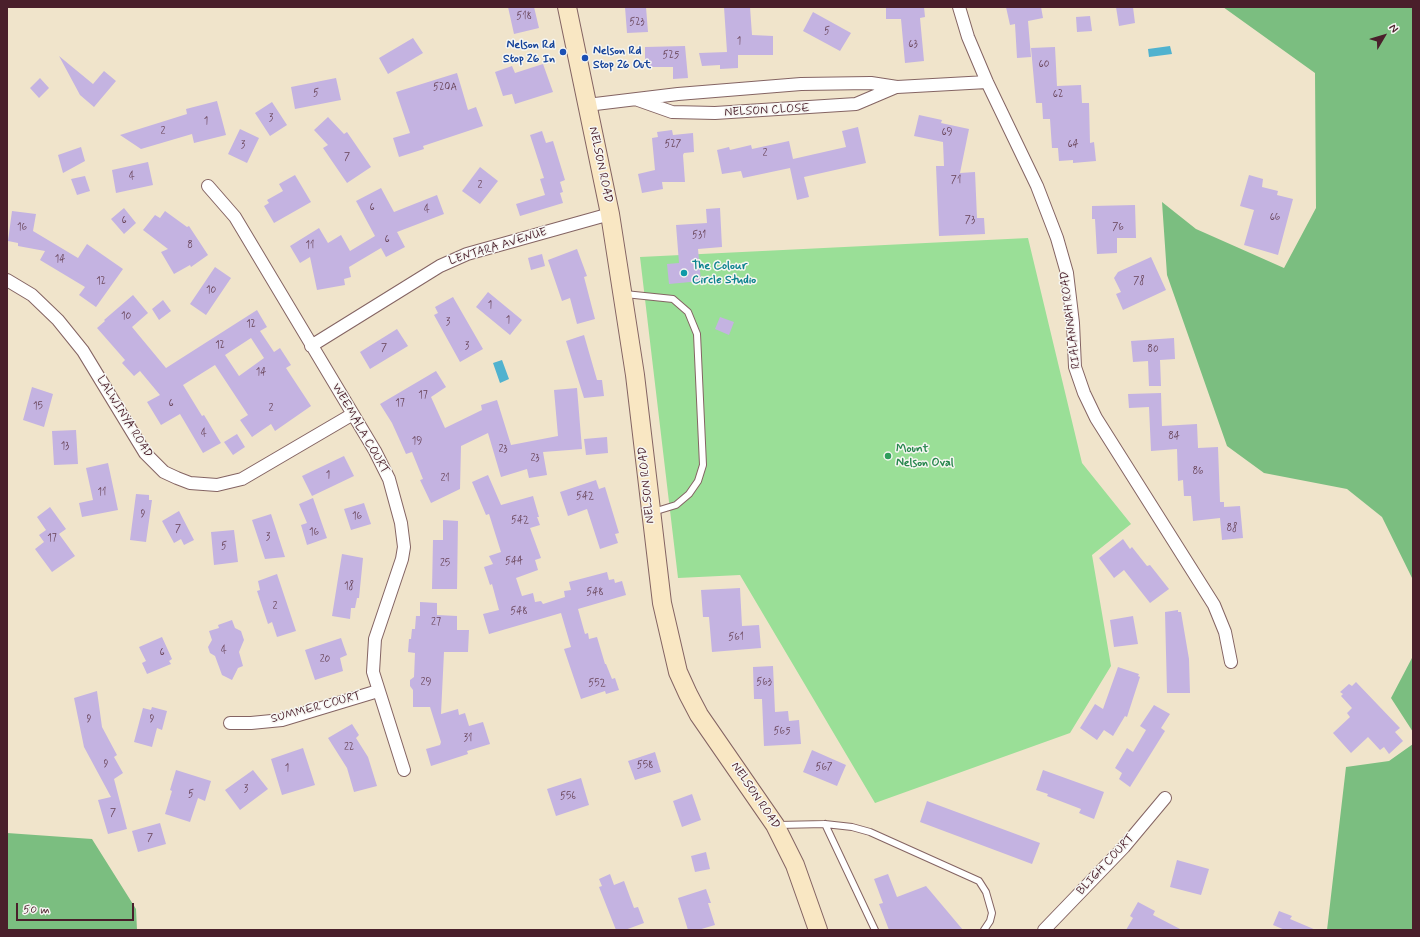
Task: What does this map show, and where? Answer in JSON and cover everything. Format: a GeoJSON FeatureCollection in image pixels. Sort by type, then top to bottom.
{"type":"FeatureCollection","features":[{"type":"Feature","properties":{"kind":"main road","name":"NELSON ROAD"},"geometry":{"type":"LineString","coordinates":[[567,7],[610,214],[634,375],[662,603],[678,672],[699,714],[775,825],[795,865],[818,930]]}},
{"type":"Feature","properties":{"kind":"street","name":"RIALANNAH ROAD"},"geometry":{"type":"LineString","coordinates":[[959,7],[968,37],[987,82],[1037,186],[1057,238],[1067,273],[1073,323],[1075,367],[1084,393],[1096,418],[1214,605],[1226,632],[1232,662]]}},
{"type":"Feature","properties":{"kind":"street","name":"NELSON CLOSE"},"geometry":{"type":"LineString","coordinates":[[587,105],[635,99],[801,84],[871,83],[897,87],[987,82]]}},
{"type":"Feature","properties":{"kind":"street","name":"NELSON CLOSE"},"geometry":{"type":"LineString","coordinates":[[635,99],[672,112],[715,113],[856,104],[897,87]]}},
{"type":"Feature","properties":{"kind":"street","name":"WEEMALA COURT"},"geometry":{"type":"LineString","coordinates":[[208,186],[235,217],[375,451],[389,479],[403,534],[402,560],[375,639],[373,672],[404,770]]}},
{"type":"Feature","properties":{"kind":"street","name":"LENTARA AVENUE"},"geometry":{"type":"LineString","coordinates":[[311,346],[440,266],[467,254],[610,214]]}},
{"type":"Feature","properties":{"kind":"street","name":"LALWINYA ROAD"},"geometry":{"type":"LineString","coordinates":[[7,280],[32,295],[58,320],[83,351],[145,453],[164,472],[177,478],[190,483],[217,485],[242,479],[353,414]]}},
{"type":"Feature","properties":{"kind":"street","name":"SUMMER COURT"},"geometry":{"type":"LineString","coordinates":[[230,723],[251,723],[282,720],[378,691]]}},
{"type":"Feature","properties":{"kind":"street","name":"BLIGH COURT"},"geometry":{"type":"LineString","coordinates":[[1044,930],[1124,847],[1165,798]]}},
{"type":"Feature","properties":{"kind":"lane"},"geometry":{"type":"LineString","coordinates":[[623,294],[673,299],[688,312],[697,334],[702,465],[698,481],[689,494],[676,505],[650,513]]}},
{"type":"Feature","properties":{"kind":"lane"},"geometry":{"type":"LineString","coordinates":[[775,825],[825,824],[870,832],[979,881],[986,892],[992,913],[990,921],[984,930]]}},
{"type":"Feature","properties":{"kind":"lane"},"geometry":{"type":"LineString","coordinates":[[825,824],[875,930]]}},
{"type":"Feature","properties":{"kind":"green space"},"geometry":{"type":"Polygon","coordinates":[[[1223,7],[1413,7],[1413,580],[1382,517],[1347,489],[1264,473],[1227,446],[1167,275],[1162,202],[1196,229],[1284,268],[1316,208],[1315,73],[1223,7]]]}},
{"type":"Feature","properties":{"kind":"green space"},"geometry":{"type":"Polygon","coordinates":[[[1028,238],[1082,463],[1131,524],[1092,555],[1111,666],[1070,733],[875,803],[740,575],[678,578],[640,257],[1028,238]]]}},
{"type":"Feature","properties":{"kind":"green space"},"geometry":{"type":"Polygon","coordinates":[[[1413,656],[1413,732],[1391,698],[1413,656]]]}},
{"type":"Feature","properties":{"kind":"green space"},"geometry":{"type":"Polygon","coordinates":[[[1413,744],[1413,930],[1327,930],[1346,767],[1389,761],[1413,744]]]}},
{"type":"Feature","properties":{"kind":"green space"},"geometry":{"type":"Polygon","coordinates":[[[7,833],[92,839],[136,909],[137,930],[7,930],[7,833]]]}},
{"type":"Feature","properties":{"kind":"water"},"geometry":{"type":"Polygon","coordinates":[[[1170,46],[1172,54],[1149,57],[1148,49],[1170,46]]]}},
{"type":"Feature","properties":{"kind":"water"},"geometry":{"type":"Polygon","coordinates":[[[502,360],[509,379],[500,383],[493,363],[502,360]]]}},
{"type":"Feature","properties":{"kind":"building"},"geometry":{"type":"Polygon","coordinates":[[[508,7],[534,7],[539,28],[514,34],[508,7]]]}},
{"type":"Feature","properties":{"kind":"building"},"geometry":{"type":"Polygon","coordinates":[[[625,7],[646,7],[648,32],[627,33],[625,7]]]}},
{"type":"Feature","properties":{"kind":"building"},"geometry":{"type":"Polygon","coordinates":[[[724,7],[750,7],[752,35],[773,36],[773,55],[738,55],[738,68],[720,69],[720,65],[702,66],[699,53],[727,52],[724,7]]]}},
{"type":"Feature","properties":{"kind":"building"},"geometry":{"type":"Polygon","coordinates":[[[886,7],[924,7],[925,17],[920,18],[924,61],[905,63],[901,19],[886,19],[886,7]]]}},
{"type":"Feature","properties":{"kind":"building"},"geometry":{"type":"Polygon","coordinates":[[[1006,7],[1041,7],[1043,18],[1028,21],[1031,57],[1017,58],[1015,24],[1010,25],[1006,7]]]}},
{"type":"Feature","properties":{"kind":"building"},"geometry":{"type":"Polygon","coordinates":[[[1116,7],[1133,7],[1135,23],[1119,26],[1116,7]]]}},
{"type":"Feature","properties":{"kind":"building"},"geometry":{"type":"Polygon","coordinates":[[[813,12],[851,33],[840,51],[803,31],[813,12]]]}},
{"type":"Feature","properties":{"kind":"building"},"geometry":{"type":"Polygon","coordinates":[[[1090,16],[1092,31],[1077,32],[1076,17],[1090,16]]]}},
{"type":"Feature","properties":{"kind":"building"},"geometry":{"type":"Polygon","coordinates":[[[413,38],[423,53],[388,74],[379,58],[413,38]]]}},
{"type":"Feature","properties":{"kind":"building"},"geometry":{"type":"Polygon","coordinates":[[[685,46],[688,78],[673,79],[673,67],[645,67],[645,47],[685,46]]]}},
{"type":"Feature","properties":{"kind":"building"},"geometry":{"type":"Polygon","coordinates":[[[1055,47],[1057,86],[1081,85],[1082,103],[1089,103],[1090,143],[1094,142],[1096,161],[1073,163],[1073,160],[1059,161],[1058,148],[1052,148],[1050,119],[1043,119],[1042,103],[1036,103],[1031,48],[1055,47]]]}},
{"type":"Feature","properties":{"kind":"building"},"geometry":{"type":"Polygon","coordinates":[[[59,56],[93,84],[104,71],[116,81],[94,107],[80,95],[59,56]]]}},
{"type":"Feature","properties":{"kind":"building"},"geometry":{"type":"Polygon","coordinates":[[[543,64],[553,92],[515,104],[512,94],[503,96],[495,72],[512,66],[515,73],[543,64]]]}},
{"type":"Feature","properties":{"kind":"building"},"geometry":{"type":"Polygon","coordinates":[[[457,73],[468,110],[476,107],[483,126],[423,146],[424,149],[399,157],[393,138],[410,133],[396,92],[457,73]]]}},
{"type":"Feature","properties":{"kind":"building"},"geometry":{"type":"Polygon","coordinates":[[[40,78],[49,88],[39,98],[30,88],[40,78]]]}},
{"type":"Feature","properties":{"kind":"building"},"geometry":{"type":"Polygon","coordinates":[[[336,78],[341,100],[295,109],[291,87],[336,78]]]}},
{"type":"Feature","properties":{"kind":"building"},"geometry":{"type":"Polygon","coordinates":[[[217,101],[226,135],[194,143],[192,134],[141,149],[120,135],[187,114],[186,109],[217,101]]]}},
{"type":"Feature","properties":{"kind":"building"},"geometry":{"type":"Polygon","coordinates":[[[272,102],[287,125],[270,136],[255,113],[272,102]]]}},
{"type":"Feature","properties":{"kind":"building"},"geometry":{"type":"Polygon","coordinates":[[[919,115],[942,120],[941,123],[969,129],[960,173],[975,172],[977,218],[984,218],[985,234],[939,236],[936,166],[944,166],[943,142],[914,136],[919,115]]]}},
{"type":"Feature","properties":{"kind":"building"},"geometry":{"type":"Polygon","coordinates":[[[328,117],[344,134],[347,132],[371,167],[347,183],[323,148],[328,145],[314,130],[328,117]]]}},
{"type":"Feature","properties":{"kind":"building"},"geometry":{"type":"Polygon","coordinates":[[[858,127],[866,163],[804,177],[809,197],[797,200],[790,168],[743,178],[741,171],[722,174],[717,150],[729,147],[730,150],[751,145],[752,149],[789,141],[793,159],[846,147],[842,131],[858,127]]]}},
{"type":"Feature","properties":{"kind":"building"},"geometry":{"type":"Polygon","coordinates":[[[240,129],[259,138],[247,163],[228,154],[240,129]]]}},
{"type":"Feature","properties":{"kind":"building"},"geometry":{"type":"Polygon","coordinates":[[[672,130],[673,135],[693,133],[694,152],[684,153],[683,155],[685,182],[662,182],[663,189],[642,193],[638,174],[655,170],[652,138],[658,137],[657,132],[672,130]]]}},
{"type":"Feature","properties":{"kind":"building"},"geometry":{"type":"Polygon","coordinates":[[[542,131],[546,143],[553,141],[565,180],[560,182],[563,192],[560,193],[563,203],[520,216],[516,204],[545,195],[540,179],[544,178],[530,135],[542,131]]]}},
{"type":"Feature","properties":{"kind":"building"},"geometry":{"type":"Polygon","coordinates":[[[81,147],[85,161],[63,173],[58,155],[81,147]]]}},
{"type":"Feature","properties":{"kind":"building"},"geometry":{"type":"Polygon","coordinates":[[[148,162],[153,185],[116,193],[112,170],[148,162]]]}},
{"type":"Feature","properties":{"kind":"building"},"geometry":{"type":"Polygon","coordinates":[[[480,167],[498,181],[480,204],[462,191],[480,167]]]}},
{"type":"Feature","properties":{"kind":"building"},"geometry":{"type":"Polygon","coordinates":[[[295,175],[311,202],[274,223],[264,206],[269,203],[267,200],[283,191],[279,184],[295,175]]]}},
{"type":"Feature","properties":{"kind":"building"},"geometry":{"type":"Polygon","coordinates":[[[1249,175],[1263,179],[1262,187],[1278,191],[1277,195],[1293,199],[1278,255],[1244,245],[1254,210],[1240,206],[1249,175]]]}},
{"type":"Feature","properties":{"kind":"building"},"geometry":{"type":"Polygon","coordinates":[[[85,176],[90,191],[77,195],[71,179],[85,176]]]}},
{"type":"Feature","properties":{"kind":"building"},"geometry":{"type":"Polygon","coordinates":[[[381,188],[394,212],[437,195],[444,214],[397,232],[405,247],[386,257],[381,248],[349,267],[351,277],[344,279],[345,285],[317,290],[310,257],[300,263],[290,246],[319,228],[328,243],[341,235],[350,251],[375,236],[356,201],[381,188]]]}},
{"type":"Feature","properties":{"kind":"building"},"geometry":{"type":"Polygon","coordinates":[[[1135,205],[1136,238],[1117,238],[1117,253],[1097,254],[1095,219],[1092,219],[1092,206],[1135,205]]]}},
{"type":"Feature","properties":{"kind":"building"},"geometry":{"type":"Polygon","coordinates":[[[124,208],[136,223],[124,234],[111,219],[124,208]]]}},
{"type":"Feature","properties":{"kind":"building"},"geometry":{"type":"Polygon","coordinates":[[[720,208],[722,247],[698,249],[701,281],[669,284],[667,264],[679,263],[676,225],[707,223],[706,209],[720,208]]]}},
{"type":"Feature","properties":{"kind":"building"},"geometry":{"type":"Polygon","coordinates":[[[12,211],[36,214],[33,231],[78,258],[87,244],[123,269],[96,307],[79,295],[85,287],[40,260],[45,251],[18,246],[18,243],[8,241],[12,211]]]}},
{"type":"Feature","properties":{"kind":"building"},"geometry":{"type":"Polygon","coordinates":[[[165,211],[187,227],[189,226],[208,255],[191,267],[190,265],[174,274],[161,252],[168,249],[143,230],[155,215],[160,218],[165,211]]]}},
{"type":"Feature","properties":{"kind":"building"},"geometry":{"type":"Polygon","coordinates":[[[577,249],[587,276],[584,277],[595,319],[577,324],[570,298],[562,301],[548,260],[577,249]]]}},
{"type":"Feature","properties":{"kind":"building"},"geometry":{"type":"Polygon","coordinates":[[[542,254],[545,266],[531,270],[528,258],[542,254]]]}},
{"type":"Feature","properties":{"kind":"building"},"geometry":{"type":"Polygon","coordinates":[[[1151,257],[1166,290],[1123,310],[1116,294],[1121,292],[1114,278],[1118,272],[1151,257]]]}},
{"type":"Feature","properties":{"kind":"building"},"geometry":{"type":"Polygon","coordinates":[[[215,267],[231,278],[206,315],[190,304],[215,267]]]}},
{"type":"Feature","properties":{"kind":"building"},"geometry":{"type":"Polygon","coordinates":[[[488,292],[522,320],[510,335],[476,307],[488,292]]]}},
{"type":"Feature","properties":{"kind":"building"},"geometry":{"type":"Polygon","coordinates":[[[133,295],[148,313],[132,327],[166,368],[257,310],[267,327],[260,331],[274,352],[280,348],[291,365],[286,368],[311,406],[275,431],[271,424],[252,437],[240,420],[248,415],[215,365],[183,385],[221,443],[203,453],[180,414],[161,425],[147,402],[160,395],[140,371],[134,376],[122,363],[125,360],[97,328],[105,321],[104,320],[133,295]],[[251,338],[225,355],[239,376],[264,358],[251,338]]]}},
{"type":"Feature","properties":{"kind":"building"},"geometry":{"type":"Polygon","coordinates":[[[453,297],[483,349],[460,362],[434,315],[438,313],[435,307],[453,297]]]}},
{"type":"Feature","properties":{"kind":"building"},"geometry":{"type":"Polygon","coordinates":[[[163,300],[171,311],[159,320],[152,309],[163,300]]]}},
{"type":"Feature","properties":{"kind":"building"},"geometry":{"type":"Polygon","coordinates":[[[720,317],[734,322],[729,335],[715,329],[720,317]]]}},
{"type":"Feature","properties":{"kind":"building"},"geometry":{"type":"Polygon","coordinates":[[[397,329],[408,346],[370,369],[360,352],[397,329]]]}},
{"type":"Feature","properties":{"kind":"building"},"geometry":{"type":"Polygon","coordinates":[[[584,335],[597,380],[602,380],[604,396],[584,398],[566,341],[584,335]]]}},
{"type":"Feature","properties":{"kind":"building"},"geometry":{"type":"Polygon","coordinates":[[[1174,338],[1175,359],[1160,360],[1161,386],[1149,386],[1148,361],[1133,362],[1131,341],[1174,338]]]}},
{"type":"Feature","properties":{"kind":"building"},"geometry":{"type":"Polygon","coordinates":[[[436,371],[446,387],[431,397],[445,428],[482,410],[481,405],[497,400],[511,445],[558,436],[554,390],[577,388],[582,449],[543,452],[547,475],[529,478],[527,469],[501,477],[488,433],[461,446],[460,489],[431,503],[420,480],[423,479],[412,452],[406,454],[392,423],[380,404],[436,371]]]}},
{"type":"Feature","properties":{"kind":"building"},"geometry":{"type":"Polygon","coordinates":[[[32,387],[53,394],[44,427],[23,420],[32,387]]]}},
{"type":"Feature","properties":{"kind":"building"},"geometry":{"type":"Polygon","coordinates":[[[1161,393],[1162,426],[1197,424],[1198,448],[1218,447],[1220,502],[1224,502],[1224,507],[1240,506],[1243,538],[1222,540],[1220,518],[1193,521],[1191,496],[1184,496],[1183,480],[1178,481],[1177,449],[1151,451],[1149,407],[1129,408],[1128,394],[1161,393]]]}},
{"type":"Feature","properties":{"kind":"building"},"geometry":{"type":"Polygon","coordinates":[[[76,430],[78,464],[54,465],[52,431],[76,430]]]}},
{"type":"Feature","properties":{"kind":"building"},"geometry":{"type":"Polygon","coordinates":[[[237,434],[245,447],[233,455],[224,442],[237,434]]]}},
{"type":"Feature","properties":{"kind":"building"},"geometry":{"type":"Polygon","coordinates":[[[607,437],[608,453],[586,455],[584,439],[607,437]]]}},
{"type":"Feature","properties":{"kind":"building"},"geometry":{"type":"Polygon","coordinates":[[[344,456],[354,476],[312,496],[302,476],[344,456]]]}},
{"type":"Feature","properties":{"kind":"building"},"geometry":{"type":"Polygon","coordinates":[[[108,463],[118,510],[82,517],[79,503],[93,500],[86,468],[108,463]]]}},
{"type":"Feature","properties":{"kind":"building"},"geometry":{"type":"Polygon","coordinates":[[[488,475],[501,505],[533,496],[539,517],[537,517],[540,525],[530,528],[541,558],[535,560],[538,570],[516,578],[522,596],[533,593],[535,602],[541,601],[543,604],[565,597],[564,591],[571,590],[569,582],[607,572],[609,580],[614,579],[615,583],[622,581],[626,595],[578,609],[585,634],[588,633],[589,639],[597,637],[605,664],[612,679],[615,678],[619,690],[606,694],[605,691],[581,699],[564,649],[571,647],[561,613],[489,634],[483,614],[499,610],[492,584],[490,585],[484,567],[493,564],[489,556],[501,552],[489,514],[486,515],[472,482],[488,475]]]}},
{"type":"Feature","properties":{"kind":"building"},"geometry":{"type":"Polygon","coordinates":[[[596,480],[599,489],[605,487],[619,533],[615,534],[618,543],[600,549],[587,509],[568,516],[560,492],[596,480]]]}},
{"type":"Feature","properties":{"kind":"building"},"geometry":{"type":"Polygon","coordinates":[[[136,494],[149,495],[149,500],[152,500],[146,542],[130,540],[136,494]]]}},
{"type":"Feature","properties":{"kind":"building"},"geometry":{"type":"Polygon","coordinates":[[[313,498],[327,538],[307,545],[301,525],[307,523],[299,504],[313,498]]]}},
{"type":"Feature","properties":{"kind":"building"},"geometry":{"type":"Polygon","coordinates":[[[364,503],[371,524],[351,530],[344,509],[364,503]]]}},
{"type":"Feature","properties":{"kind":"building"},"geometry":{"type":"Polygon","coordinates":[[[50,507],[66,529],[59,534],[75,556],[52,572],[35,549],[44,542],[39,535],[46,530],[37,517],[50,507]]]}},
{"type":"Feature","properties":{"kind":"building"},"geometry":{"type":"Polygon","coordinates":[[[179,511],[194,540],[184,545],[181,539],[174,543],[162,521],[179,511]]]}},
{"type":"Feature","properties":{"kind":"building"},"geometry":{"type":"Polygon","coordinates":[[[271,514],[285,557],[265,559],[252,520],[271,514]]]}},
{"type":"Feature","properties":{"kind":"building"},"geometry":{"type":"Polygon","coordinates":[[[443,520],[458,521],[457,589],[432,589],[433,540],[443,540],[443,520]]]}},
{"type":"Feature","properties":{"kind":"building"},"geometry":{"type":"Polygon","coordinates":[[[234,530],[238,562],[214,565],[211,532],[234,530]]]}},
{"type":"Feature","properties":{"kind":"building"},"geometry":{"type":"Polygon","coordinates":[[[1123,539],[1130,549],[1132,547],[1147,566],[1150,565],[1169,589],[1150,603],[1124,570],[1114,578],[1099,558],[1123,539]]]}},
{"type":"Feature","properties":{"kind":"building"},"geometry":{"type":"Polygon","coordinates":[[[342,554],[363,558],[359,598],[357,598],[355,608],[351,608],[350,619],[332,616],[342,554]]]}},
{"type":"Feature","properties":{"kind":"building"},"geometry":{"type":"Polygon","coordinates":[[[277,574],[296,631],[277,637],[272,622],[268,624],[257,591],[260,590],[258,581],[277,574]]]}},
{"type":"Feature","properties":{"kind":"building"},"geometry":{"type":"Polygon","coordinates":[[[740,588],[742,626],[759,625],[761,648],[712,652],[709,617],[703,617],[701,590],[740,588]]]}},
{"type":"Feature","properties":{"kind":"building"},"geometry":{"type":"Polygon","coordinates":[[[420,602],[437,603],[437,615],[457,616],[457,630],[469,630],[468,652],[444,652],[441,714],[458,709],[459,715],[465,713],[469,726],[483,722],[490,744],[467,751],[468,754],[431,766],[426,749],[440,745],[441,742],[430,707],[413,707],[413,690],[410,686],[410,680],[414,677],[415,653],[408,652],[409,639],[411,639],[412,629],[415,629],[416,616],[420,616],[420,602]]]}},
{"type":"Feature","properties":{"kind":"building"},"geometry":{"type":"Polygon","coordinates":[[[1178,610],[1178,612],[1181,612],[1189,659],[1190,693],[1167,693],[1165,612],[1178,610]]]}},
{"type":"Feature","properties":{"kind":"building"},"geometry":{"type":"Polygon","coordinates":[[[1133,616],[1138,644],[1114,647],[1110,620],[1133,616]]]}},
{"type":"Feature","properties":{"kind":"building"},"geometry":{"type":"Polygon","coordinates":[[[232,620],[235,628],[241,631],[244,640],[239,652],[243,666],[238,668],[232,680],[222,675],[215,656],[210,653],[208,647],[212,640],[209,631],[219,628],[218,625],[232,620]]]}},
{"type":"Feature","properties":{"kind":"building"},"geometry":{"type":"Polygon","coordinates":[[[162,637],[172,659],[169,661],[171,664],[147,674],[142,663],[146,661],[139,647],[162,637]]]}},
{"type":"Feature","properties":{"kind":"building"},"geometry":{"type":"Polygon","coordinates":[[[341,638],[347,655],[340,658],[343,671],[315,680],[305,650],[341,638]]]}},
{"type":"Feature","properties":{"kind":"building"},"geometry":{"type":"Polygon","coordinates":[[[773,666],[775,712],[788,711],[789,721],[799,720],[801,744],[764,746],[762,699],[754,699],[753,667],[773,666]]]}},
{"type":"Feature","properties":{"kind":"building"},"geometry":{"type":"Polygon","coordinates":[[[1118,667],[1139,674],[1138,676],[1140,677],[1127,717],[1125,716],[1113,736],[1104,730],[1097,740],[1080,728],[1095,704],[1103,709],[1118,667]]]}},
{"type":"Feature","properties":{"kind":"building"},"geometry":{"type":"Polygon","coordinates":[[[1356,682],[1400,728],[1395,732],[1403,741],[1389,754],[1384,747],[1380,750],[1368,737],[1351,753],[1333,733],[1350,717],[1347,713],[1352,708],[1341,696],[1343,694],[1340,692],[1349,684],[1352,686],[1356,682]]]}},
{"type":"Feature","properties":{"kind":"building"},"geometry":{"type":"Polygon","coordinates":[[[97,691],[102,727],[117,755],[114,757],[123,773],[114,779],[127,829],[108,834],[98,800],[111,797],[84,747],[74,698],[97,691]]]}},
{"type":"Feature","properties":{"kind":"building"},"geometry":{"type":"Polygon","coordinates":[[[1154,705],[1170,714],[1161,728],[1165,731],[1130,787],[1119,779],[1122,773],[1115,768],[1127,748],[1133,752],[1146,730],[1140,726],[1154,705]]]}},
{"type":"Feature","properties":{"kind":"building"},"geometry":{"type":"Polygon","coordinates":[[[152,707],[167,711],[162,730],[157,728],[152,747],[134,742],[143,708],[151,710],[152,707]]]}},
{"type":"Feature","properties":{"kind":"building"},"geometry":{"type":"Polygon","coordinates":[[[352,724],[359,735],[356,738],[368,757],[377,786],[354,792],[347,768],[328,738],[352,724]]]}},
{"type":"Feature","properties":{"kind":"building"},"geometry":{"type":"Polygon","coordinates":[[[303,748],[315,785],[282,795],[271,759],[303,748]]]}},
{"type":"Feature","properties":{"kind":"building"},"geometry":{"type":"Polygon","coordinates":[[[812,750],[846,765],[837,786],[803,772],[812,750]]]}},
{"type":"Feature","properties":{"kind":"building"},"geometry":{"type":"Polygon","coordinates":[[[655,752],[661,772],[635,780],[628,761],[655,752]]]}},
{"type":"Feature","properties":{"kind":"building"},"geometry":{"type":"Polygon","coordinates":[[[176,770],[211,781],[205,801],[198,798],[190,822],[165,814],[172,791],[170,790],[176,770]]]}},
{"type":"Feature","properties":{"kind":"building"},"geometry":{"type":"Polygon","coordinates":[[[253,770],[268,789],[240,810],[225,790],[253,770]]]}},
{"type":"Feature","properties":{"kind":"building"},"geometry":{"type":"Polygon","coordinates":[[[1043,770],[1104,792],[1094,819],[1079,813],[1081,809],[1047,796],[1048,794],[1036,790],[1043,770]]]}},
{"type":"Feature","properties":{"kind":"building"},"geometry":{"type":"Polygon","coordinates":[[[581,778],[589,805],[556,816],[547,789],[581,778]]]}},
{"type":"Feature","properties":{"kind":"building"},"geometry":{"type":"Polygon","coordinates":[[[692,794],[701,820],[682,827],[673,801],[692,794]]]}},
{"type":"Feature","properties":{"kind":"building"},"geometry":{"type":"Polygon","coordinates":[[[927,801],[1040,843],[1032,864],[920,822],[927,801]]]}},
{"type":"Feature","properties":{"kind":"building"},"geometry":{"type":"Polygon","coordinates":[[[160,823],[166,844],[138,852],[132,831],[160,823]]]}},
{"type":"Feature","properties":{"kind":"building"},"geometry":{"type":"Polygon","coordinates":[[[706,852],[710,869],[695,872],[691,856],[706,852]]]}},
{"type":"Feature","properties":{"kind":"building"},"geometry":{"type":"Polygon","coordinates":[[[1177,860],[1209,869],[1201,895],[1170,887],[1177,860]]]}},
{"type":"Feature","properties":{"kind":"building"},"geometry":{"type":"Polygon","coordinates":[[[610,874],[614,885],[624,881],[634,908],[638,907],[644,923],[625,930],[616,930],[599,887],[602,886],[599,879],[610,874]]]}},
{"type":"Feature","properties":{"kind":"building"},"geometry":{"type":"Polygon","coordinates":[[[888,874],[897,897],[926,886],[963,930],[889,930],[879,904],[883,903],[874,879],[888,874]]]}},
{"type":"Feature","properties":{"kind":"building"},"geometry":{"type":"Polygon","coordinates":[[[706,889],[711,903],[708,903],[715,925],[698,930],[688,930],[678,898],[706,889]]]}},
{"type":"Feature","properties":{"kind":"building"},"geometry":{"type":"Polygon","coordinates":[[[1138,902],[1155,911],[1153,915],[1182,930],[1126,930],[1133,918],[1130,916],[1138,902]]]}},
{"type":"Feature","properties":{"kind":"building"},"geometry":{"type":"Polygon","coordinates":[[[1279,911],[1292,916],[1290,919],[1316,930],[1285,930],[1273,925],[1279,911]]]}},
{"type":"Feature","properties":{"kind":"place","name":"Nelson Rd Stop 26 In"},"geometry":{"type":"Point","coordinates":[563,52]}},
{"type":"Feature","properties":{"kind":"place","name":"Nelson Rd Stop 26 Out"},"geometry":{"type":"Point","coordinates":[585,58]}},
{"type":"Feature","properties":{"kind":"place","name":"The Colour Circle Studio"},"geometry":{"type":"Point","coordinates":[684,273]}},
{"type":"Feature","properties":{"kind":"place","name":"Mount Nelson Oval"},"geometry":{"type":"Point","coordinates":[888,456]}}]}
